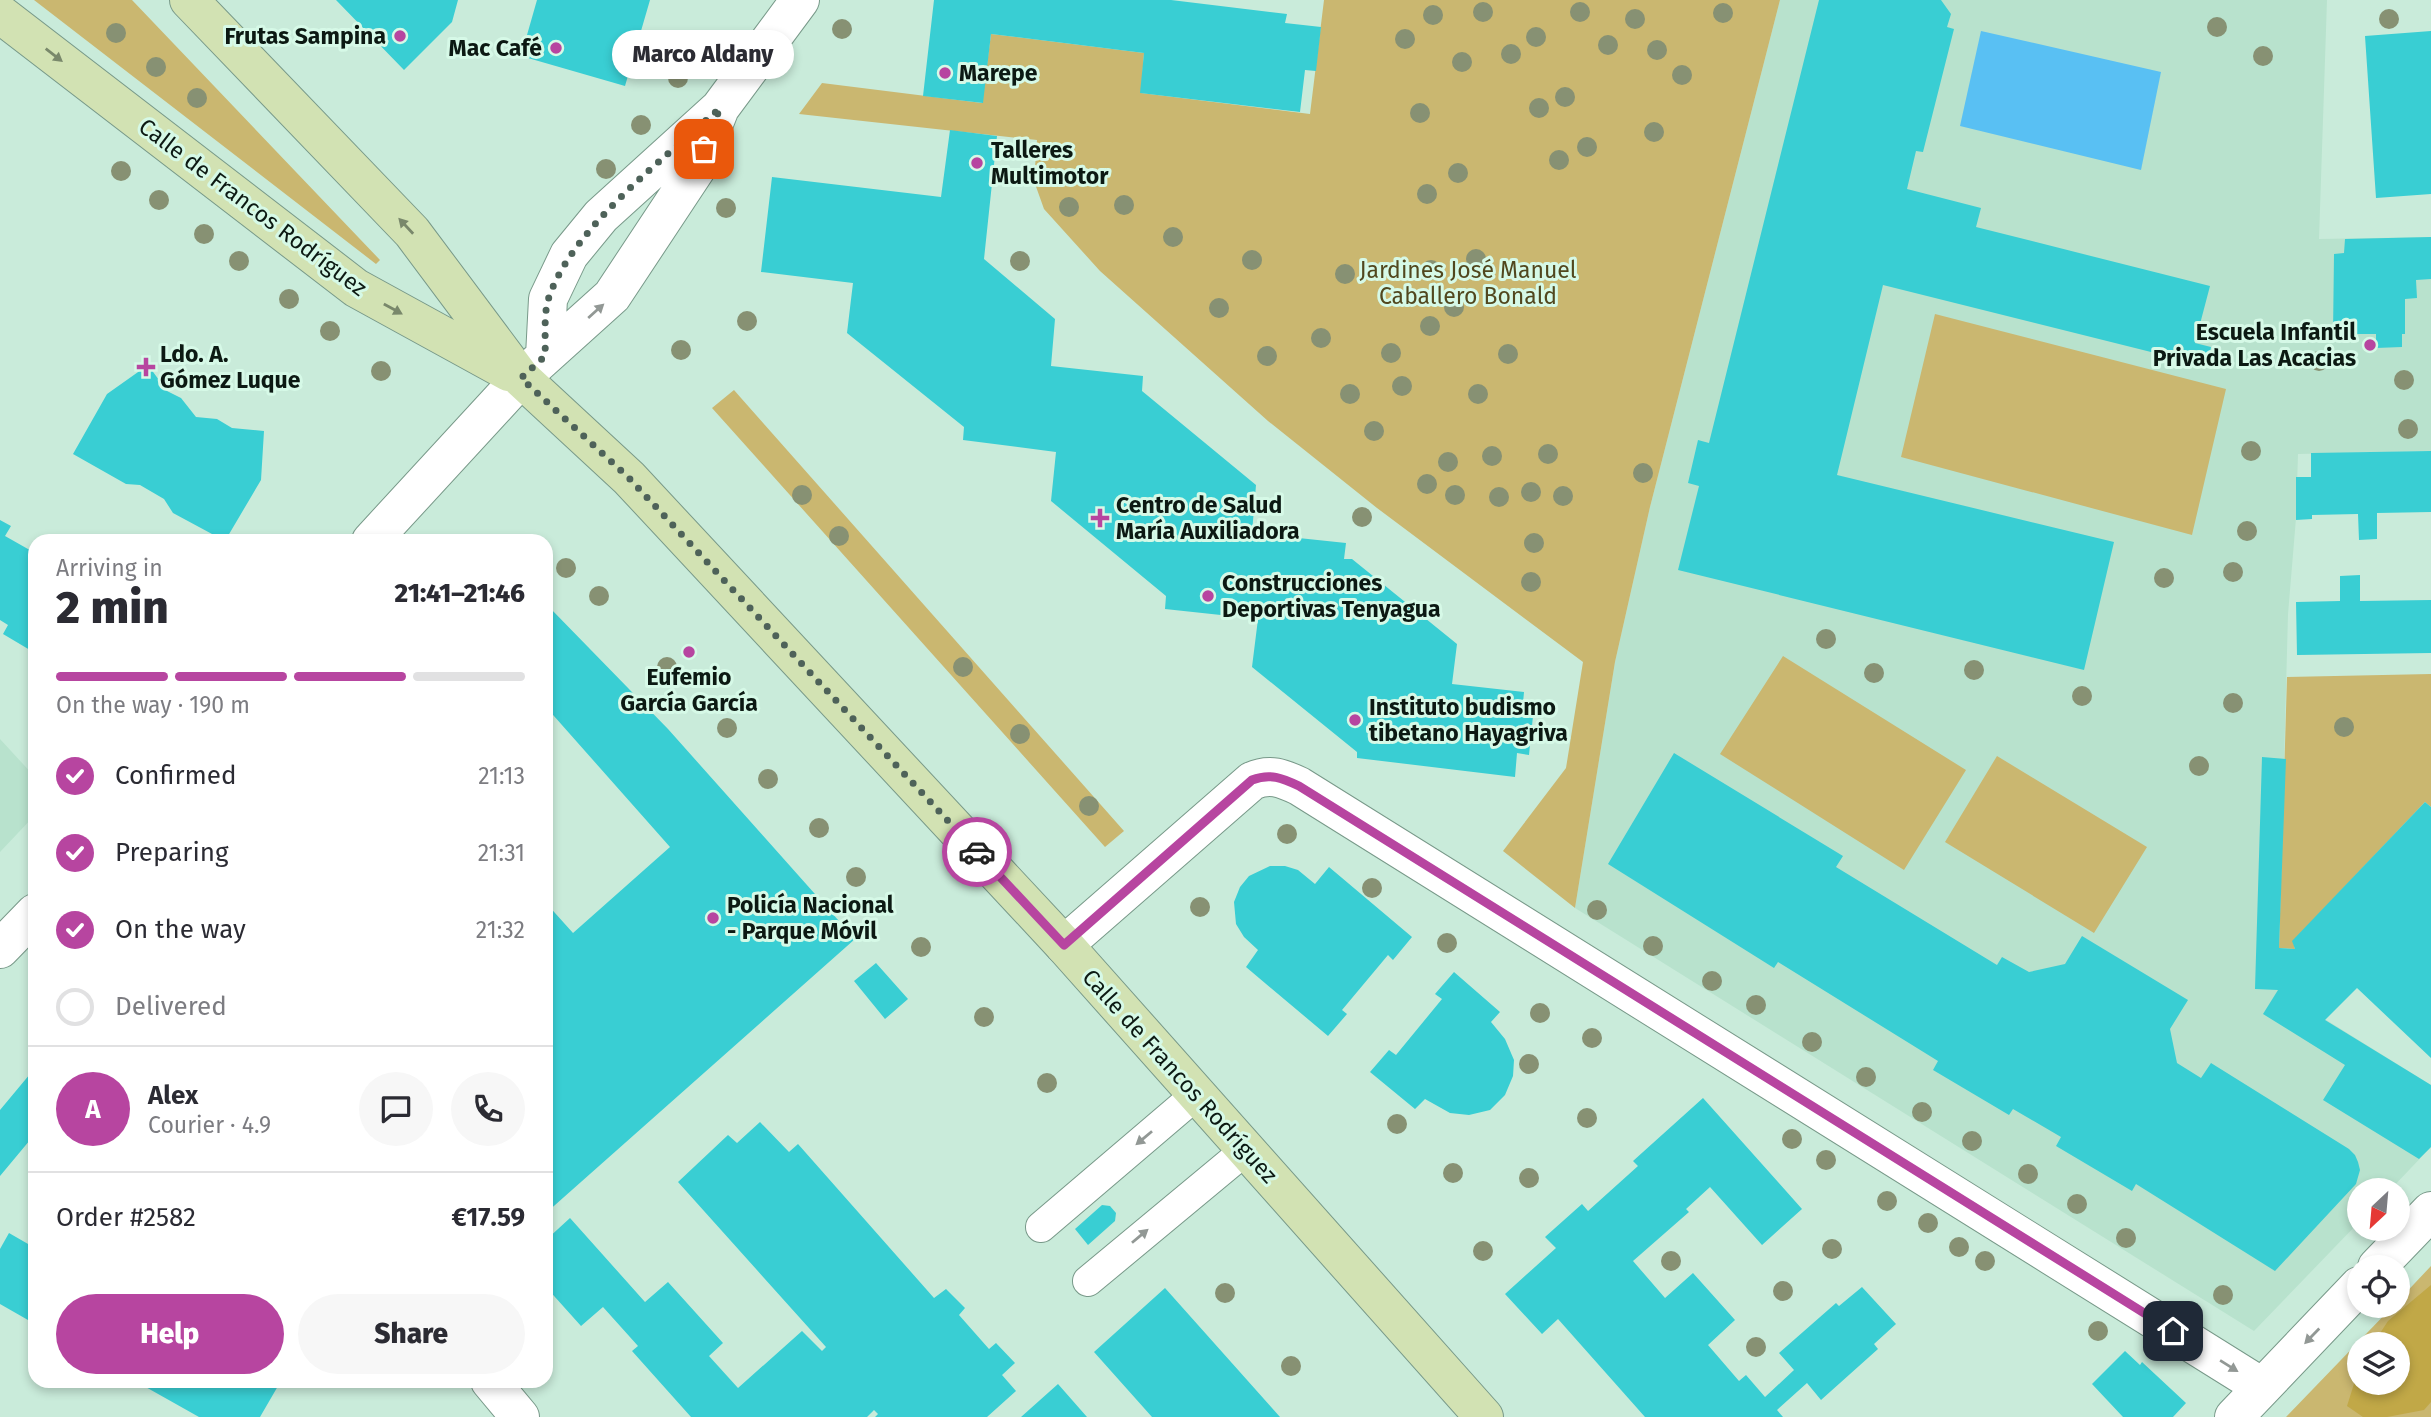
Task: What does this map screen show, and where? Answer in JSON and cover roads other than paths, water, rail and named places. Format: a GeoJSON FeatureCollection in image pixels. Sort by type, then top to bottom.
{"type":"FeatureCollection","features":[{"type":"Feature","properties":{"kind":"street","name":"Calle de Francos Rodríguez"},"geometry":{"type":"LineString","coordinates":[[189,0],[412,232],[629,478],[1064,945],[1484,1417]]}},
{"type":"Feature","properties":{"kind":"street"},"geometry":{"type":"LineString","coordinates":[[533,367],[548,299],[569,255],[601,216],[720,108],[800,0]]}},
{"type":"Feature","properties":{"kind":"street","name":"Calle de Francos Rodríguez"},"geometry":{"type":"LineString","coordinates":[[0,13],[356,288],[533,367]]}},
{"type":"Feature","properties":{"kind":"street"},"geometry":{"type":"LineString","coordinates":[[378,534],[533,367],[612,296],[696,169],[720,108]]}},
{"type":"Feature","properties":{"kind":"street"},"geometry":{"type":"LineString","coordinates":[[1064,945],[1252,780],[1265,775],[1280,777],[1299,786],[2262,1387]]}},
{"type":"Feature","properties":{"kind":"street"},"geometry":{"type":"LineString","coordinates":[[0,949],[28,920]]}},
{"type":"Feature","properties":{"kind":"street"},"geometry":{"type":"LineString","coordinates":[[2388,1255],[2431,1210]]}},
{"type":"Feature","properties":{"kind":"street"},"geometry":{"type":"LineString","coordinates":[[2234,1417],[2347,1298]]}},
{"type":"Feature","properties":{"kind":"street"},"geometry":{"type":"LineString","coordinates":[[496,1388],[520,1417]]}},
{"type":"Feature","properties":{"kind":"lane"},"geometry":{"type":"LineString","coordinates":[[1041,1227],[1197,1094]]}},
{"type":"Feature","properties":{"kind":"lane"},"geometry":{"type":"LineString","coordinates":[[1088,1280],[1247,1149]]}},
{"type":"Feature","properties":{"kind":"water"},"geometry":{"type":"Polygon","coordinates":[[[1981,31],[2161,72],[2141,170],[1960,126],[1981,31]]]}},
{"type":"Feature","properties":{"kind":"place","name":"Frutas Sampina"},"geometry":{"type":"Point","coordinates":[400,36]}},
{"type":"Feature","properties":{"kind":"place","name":"Mac Café"},"geometry":{"type":"Point","coordinates":[556,48]}},
{"type":"Feature","properties":{"kind":"place","name":"Marepe"},"geometry":{"type":"Point","coordinates":[945,73]}},
{"type":"Feature","properties":{"kind":"place","name":"Marco Aldany"},"geometry":{"type":"Point","coordinates":[704,149]}},
{"type":"Feature","properties":{"kind":"place","name":"Talleres Multimotor"},"geometry":{"type":"Point","coordinates":[977,163]}},
{"type":"Feature","properties":{"kind":"place","name":"Escuela Infantil Privada Las Acacias"},"geometry":{"type":"Point","coordinates":[2370,345]}},
{"type":"Feature","properties":{"kind":"place","name":"Ldo. A. Gómez Luque"},"geometry":{"type":"Point","coordinates":[146,367]}},
{"type":"Feature","properties":{"kind":"place","name":"Centro de Salud María Auxiliadora"},"geometry":{"type":"Point","coordinates":[1100,518]}},
{"type":"Feature","properties":{"kind":"place","name":"Construcciones Deportivas Tenyagua"},"geometry":{"type":"Point","coordinates":[1208,596]}},
{"type":"Feature","properties":{"kind":"place","name":"Eufemio García García"},"geometry":{"type":"Point","coordinates":[689,652]}},
{"type":"Feature","properties":{"kind":"place","name":"Instituto budismo tibetano Hayagriva"},"geometry":{"type":"Point","coordinates":[1355,720]}},
{"type":"Feature","properties":{"kind":"place","name":"Policía Nacional - Parque Móvil"},"geometry":{"type":"Point","coordinates":[713,918]}},
{"type":"Feature","properties":{"kind":"park label","name":"Jardines José Manuel Caballero Bonald"},"geometry":{"type":"Point","coordinates":[1468,283]}}]}
